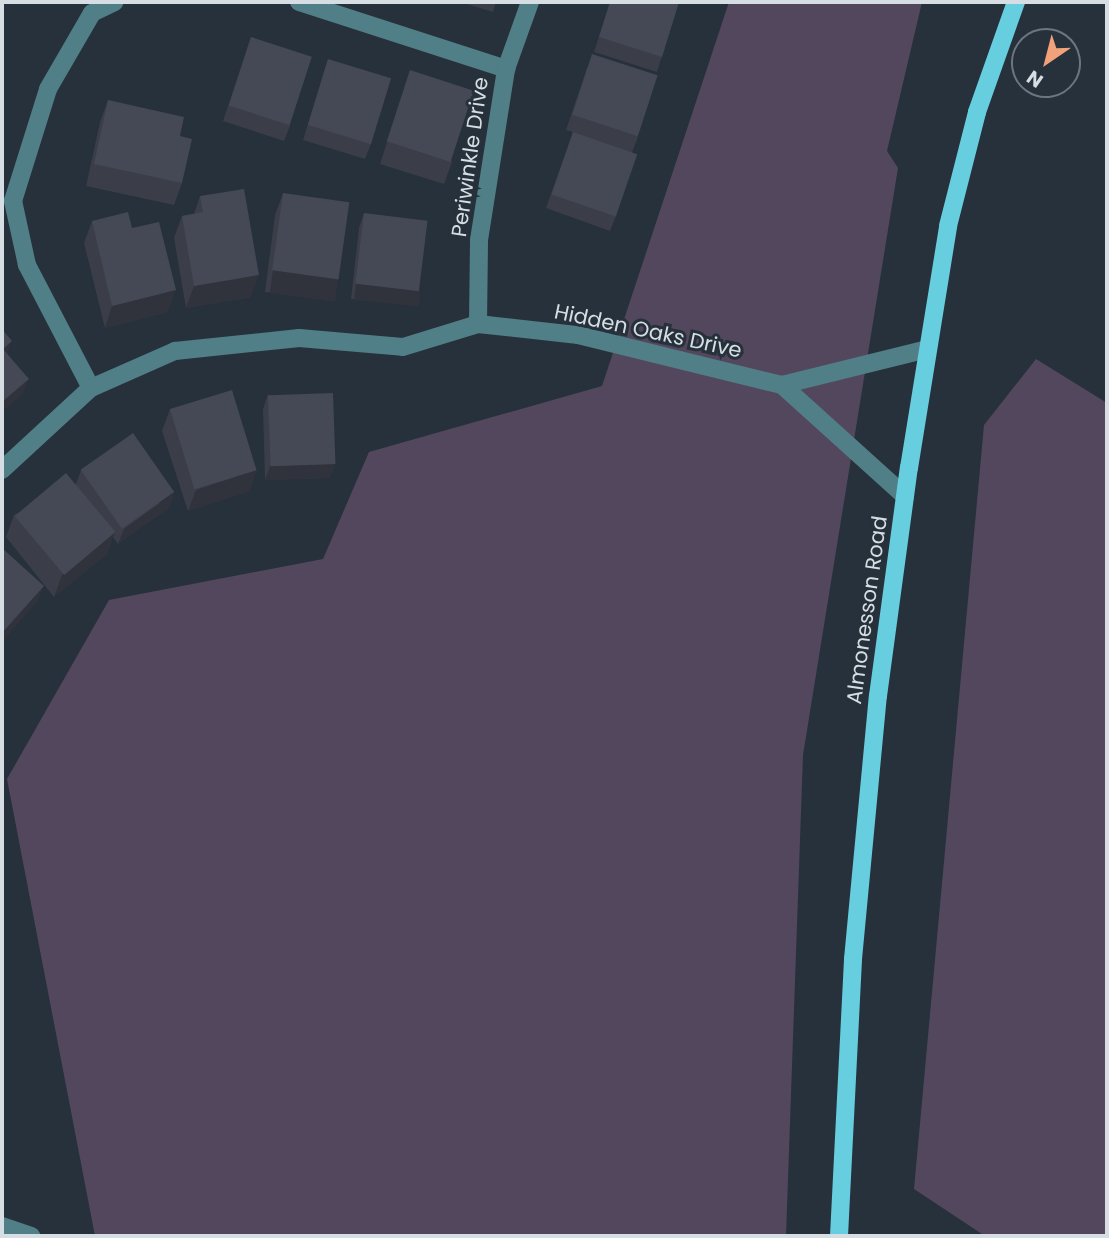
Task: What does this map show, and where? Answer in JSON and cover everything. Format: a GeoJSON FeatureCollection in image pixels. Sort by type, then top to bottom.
{"type":"FeatureCollection","features":[{"type":"Feature","properties":{"kind":"main road","name":"Almonesson Road"},"geometry":{"type":"LineString","coordinates":[[839,1236],[849,1007],[877,696],[905,496],[948,226],[964,163],[1016,2]]}},
{"type":"Feature","properties":{"kind":"street"},"geometry":{"type":"LineString","coordinates":[[91,388],[27,265],[13,201],[48,89],[92,13],[115,2]]}},
{"type":"Feature","properties":{"kind":"street"},"geometry":{"type":"LineString","coordinates":[[299,2],[506,69]]}},
{"type":"Feature","properties":{"kind":"street","name":"Periwinkle Drive"},"geometry":{"type":"LineString","coordinates":[[478,324],[479,240],[506,69],[530,2]]}},
{"type":"Feature","properties":{"kind":"street","name":"Hidden Oaks Drive"},"geometry":{"type":"LineString","coordinates":[[2,470],[91,388],[175,351],[299,338],[403,347],[478,324],[578,335],[782,385],[928,349]]}},
{"type":"Feature","properties":{"kind":"street","name":"Hidden Oaks Drive"},"geometry":{"type":"LineString","coordinates":[[782,385],[905,496]]}},
{"type":"Feature","properties":{"kind":"street"},"geometry":{"type":"LineString","coordinates":[[2,1226],[31,1236]]}},
{"type":"Feature","properties":{"kind":"shaded area"},"geometry":{"type":"Polygon","coordinates":[[[729,2],[922,2],[887,151],[898,168],[803,755],[786,1236],[95,1236],[7,779],[109,600],[323,559],[369,452],[602,386],[729,2]]]}},
{"type":"Feature","properties":{"kind":"shaded area"},"geometry":{"type":"Polygon","coordinates":[[[1036,359],[1107,403],[1107,1236],[985,1236],[914,1189],[984,425],[1036,359]]]}},
{"type":"Feature","properties":{"kind":"building"},"geometry":{"type":"Polygon","coordinates":[[[610,2],[679,2],[662,57],[599,37],[610,2]]]}},
{"type":"Feature","properties":{"kind":"building"},"geometry":{"type":"Polygon","coordinates":[[[251,37],[312,57],[290,125],[229,105],[251,37]]]}},
{"type":"Feature","properties":{"kind":"building"},"geometry":{"type":"Polygon","coordinates":[[[592,54],[658,75],[638,136],[572,115],[592,54]]]}},
{"type":"Feature","properties":{"kind":"building"},"geometry":{"type":"Polygon","coordinates":[[[328,59],[391,78],[371,144],[308,125],[328,59]]]}},
{"type":"Feature","properties":{"kind":"building"},"geometry":{"type":"Polygon","coordinates":[[[410,70],[474,91],[451,162],[387,141],[410,70]]]}},
{"type":"Feature","properties":{"kind":"building"},"geometry":{"type":"Polygon","coordinates":[[[108,100],[184,117],[180,136],[192,139],[182,183],[94,164],[108,100]]]}},
{"type":"Feature","properties":{"kind":"building"},"geometry":{"type":"Polygon","coordinates":[[[573,132],[637,154],[616,217],[552,194],[573,132]]]}},
{"type":"Feature","properties":{"kind":"building"},"geometry":{"type":"Polygon","coordinates":[[[244,189],[259,275],[194,286],[182,216],[203,212],[200,196],[244,189]]]}},
{"type":"Feature","properties":{"kind":"building"},"geometry":{"type":"Polygon","coordinates":[[[283,193],[349,202],[338,280],[272,270],[283,193]]]}},
{"type":"Feature","properties":{"kind":"building"},"geometry":{"type":"Polygon","coordinates":[[[128,212],[132,228],[159,222],[176,290],[112,306],[92,221],[128,212]]]}},
{"type":"Feature","properties":{"kind":"building"},"geometry":{"type":"Polygon","coordinates":[[[364,213],[428,221],[419,291],[355,283],[364,213]]]}},
{"type":"Feature","properties":{"kind":"building"},"geometry":{"type":"Polygon","coordinates":[[[2,329],[12,341],[3,349],[29,379],[2,402],[2,329]]]}},
{"type":"Feature","properties":{"kind":"building"},"geometry":{"type":"Polygon","coordinates":[[[232,390],[257,470],[194,489],[170,409],[232,390]]]}},
{"type":"Feature","properties":{"kind":"building"},"geometry":{"type":"Polygon","coordinates":[[[333,393],[335,464],[271,466],[268,395],[333,393]]]}},
{"type":"Feature","properties":{"kind":"building"},"geometry":{"type":"Polygon","coordinates":[[[133,433],[174,492],[122,529],[81,470],[133,433]]]}},
{"type":"Feature","properties":{"kind":"building"},"geometry":{"type":"Polygon","coordinates":[[[66,473],[115,532],[64,575],[15,516],[66,473]]]}},
{"type":"Feature","properties":{"kind":"building"},"geometry":{"type":"Polygon","coordinates":[[[2,548],[44,586],[2,633],[2,548]]]}}]}
